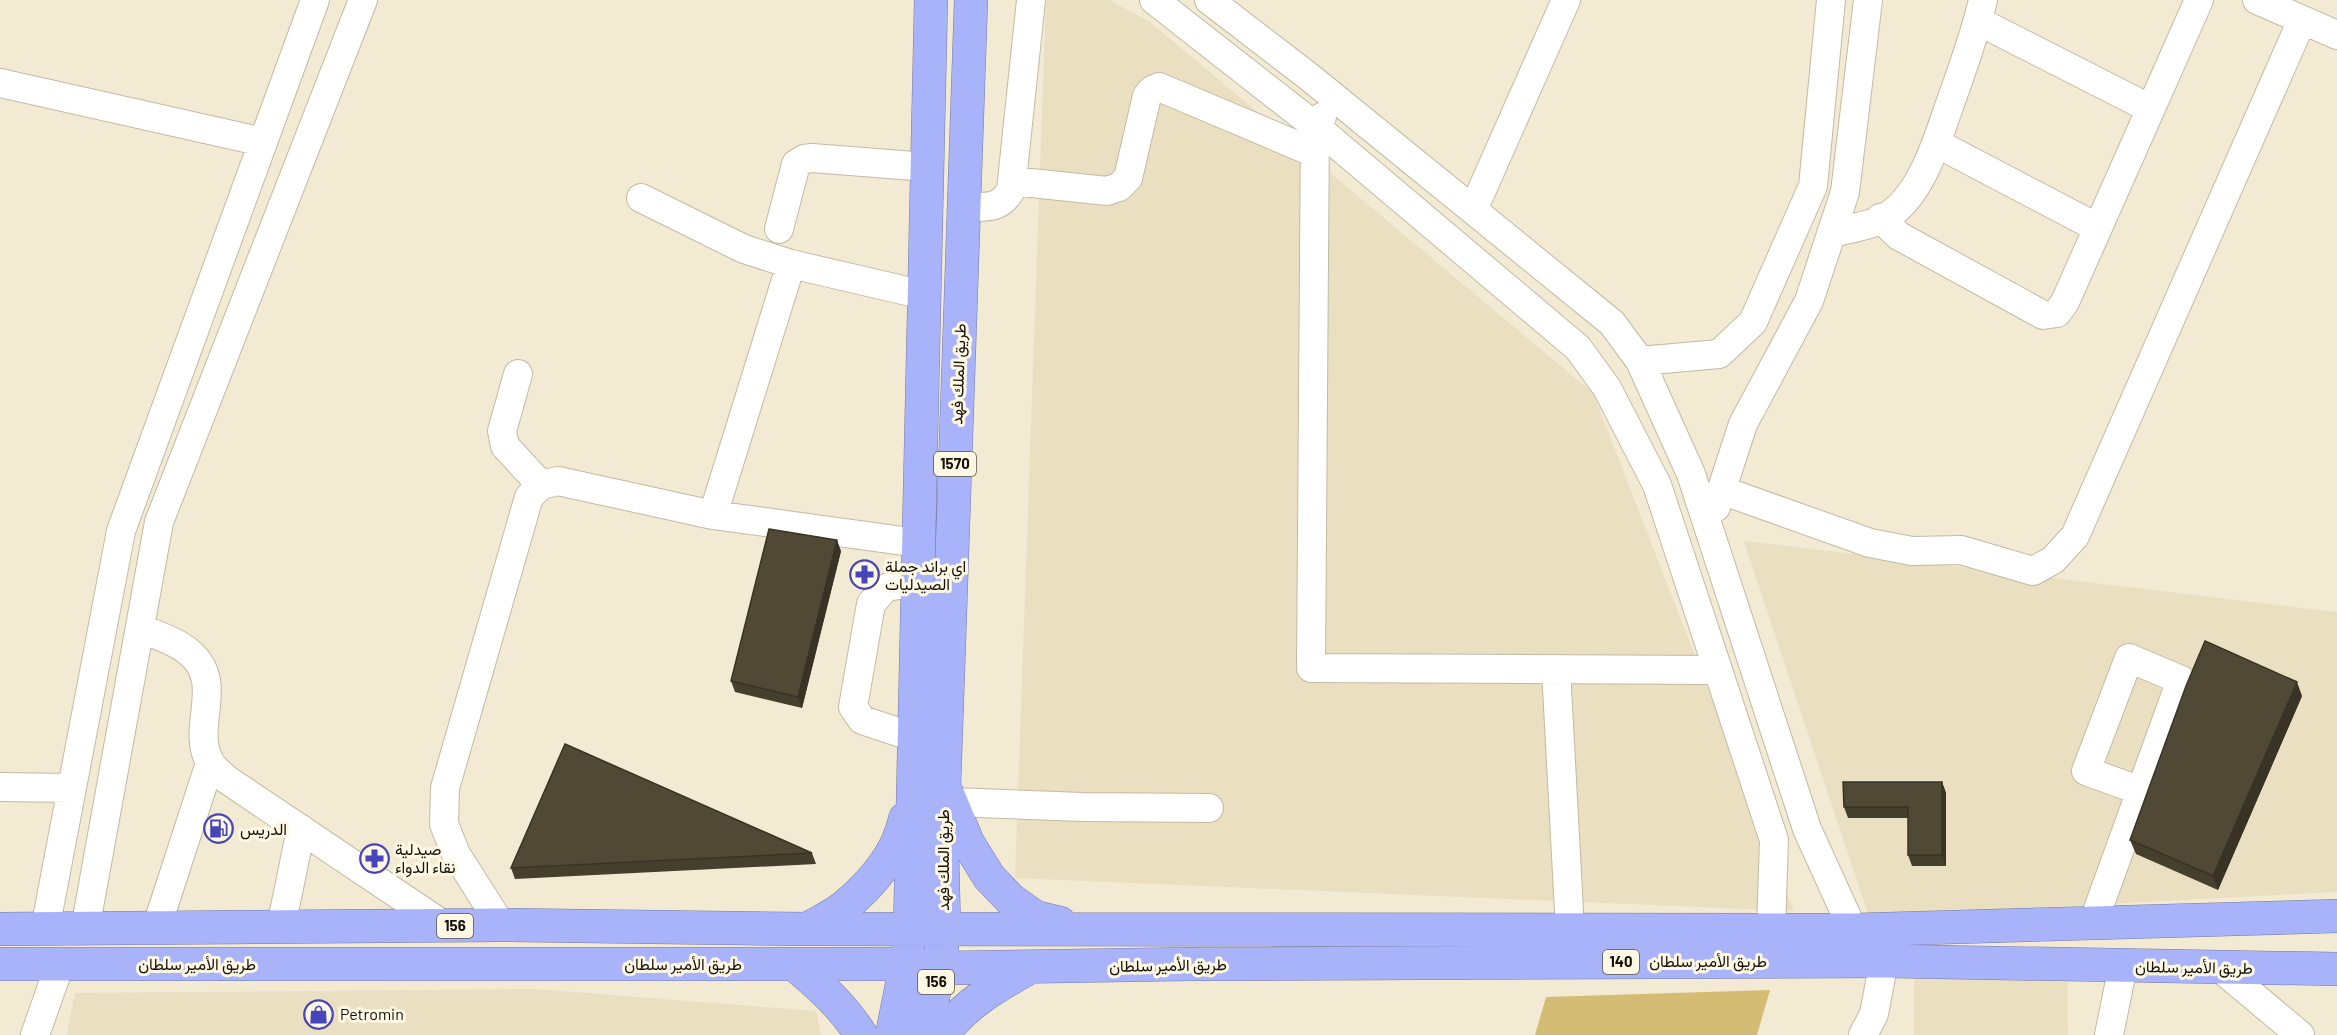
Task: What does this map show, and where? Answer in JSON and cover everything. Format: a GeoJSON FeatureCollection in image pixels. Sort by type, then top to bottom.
{"type":"FeatureCollection","features":[{"type":"Feature","properties":{"kind":"highway","name":"طريق الملك فهد"},"geometry":{"type":"LineString","coordinates":[[926,1035],[944,929],[942,848],[936,792],[913,736],[931,0]]}},
{"type":"Feature","properties":{"kind":"highway","name":"طريق الملك فهد"},"geometry":{"type":"LineString","coordinates":[[892,1035],[906,964],[909,929],[936,792],[964,207],[970,0]]}},
{"type":"Feature","properties":{"kind":"highway"},"geometry":{"type":"LineString","coordinates":[[807,929],[843,908],[882,868],[902,833],[936,792],[989,877],[1010,899],[1035,917],[1082,929]]}},
{"type":"Feature","properties":{"kind":"highway","name":"طريق الأمير سلطان"},"geometry":{"type":"LineString","coordinates":[[0,929],[501,925],[807,929],[1853,930],[2337,916]]}},
{"type":"Feature","properties":{"kind":"highway","name":"طريق الأمير سلطان"},"geometry":{"type":"LineString","coordinates":[[0,964],[906,964],[939,968],[1884,960],[2337,969]]}},
{"type":"Feature","properties":{"kind":"highway"},"geometry":{"type":"LineString","coordinates":[[794,964],[828,993],[854,1023],[861,1035]]}},
{"type":"Feature","properties":{"kind":"highway"},"geometry":{"type":"LineString","coordinates":[[942,1035],[963,1011],[985,992],[1032,966]]}},
{"type":"Feature","properties":{"kind":"street"},"geometry":{"type":"LineString","coordinates":[[45,929],[121,531],[315,0]]}},
{"type":"Feature","properties":{"kind":"street"},"geometry":{"type":"LineString","coordinates":[[85,929],[159,522],[363,0]]}},
{"type":"Feature","properties":{"kind":"street"},"geometry":{"type":"LineString","coordinates":[[964,207],[997,206],[1011,190],[1031,0]]}},
{"type":"Feature","properties":{"kind":"street"},"geometry":{"type":"LineString","coordinates":[[1154,0],[1315,140],[1578,348],[1607,388],[1657,485],[1774,840],[1770,930]]}},
{"type":"Feature","properties":{"kind":"street"},"geometry":{"type":"LineString","coordinates":[[1209,0],[1308,76],[1612,323],[1640,361],[1690,474],[1807,829],[1853,930]]}},
{"type":"Feature","properties":{"kind":"street"},"geometry":{"type":"LineString","coordinates":[[1473,210],[1566,0]]}},
{"type":"Feature","properties":{"kind":"street"},"geometry":{"type":"LineString","coordinates":[[1708,529],[1743,424],[1809,301],[1845,192],[1868,0]]}},
{"type":"Feature","properties":{"kind":"street"},"geometry":{"type":"LineString","coordinates":[[1880,218],[1899,236],[2043,315],[2056,313],[2065,302],[2199,0]]}},
{"type":"Feature","properties":{"kind":"street"},"geometry":{"type":"LineString","coordinates":[[2258,0],[2337,34]]}},
{"type":"Feature","properties":{"kind":"street"},"geometry":{"type":"LineString","coordinates":[[1640,361],[1719,354],[1753,322],[1813,186],[1827,2]]}},
{"type":"Feature","properties":{"kind":"street"},"geometry":{"type":"LineString","coordinates":[[1831,233],[1861,227],[1892,214],[1911,192],[1928,165],[1980,10],[2151,109]]}},
{"type":"Feature","properties":{"kind":"street"},"geometry":{"type":"LineString","coordinates":[[1721,490],[1870,543],[1912,551],[1961,550],[2033,571],[2053,560],[2075,536],[2302,20]]}},
{"type":"Feature","properties":{"kind":"street"},"geometry":{"type":"LineString","coordinates":[[0,83],[263,142]]}},
{"type":"Feature","properties":{"kind":"street"},"geometry":{"type":"LineString","coordinates":[[1012,181],[1107,191],[1119,187],[1128,178],[1147,96],[1158,87],[1315,140]]}},
{"type":"Feature","properties":{"kind":"street"},"geometry":{"type":"LineString","coordinates":[[1336,100],[1315,140],[1311,668],[1718,670]]}},
{"type":"Feature","properties":{"kind":"street"},"geometry":{"type":"LineString","coordinates":[[1936,143],[2098,228]]}},
{"type":"Feature","properties":{"kind":"street"},"geometry":{"type":"LineString","coordinates":[[779,229],[796,164],[804,159],[927,167]]}},
{"type":"Feature","properties":{"kind":"street"},"geometry":{"type":"LineString","coordinates":[[641,198],[744,249],[791,264],[924,295]]}},
{"type":"Feature","properties":{"kind":"street"},"geometry":{"type":"LineString","coordinates":[[713,515],[791,264]]}},
{"type":"Feature","properties":{"kind":"street"},"geometry":{"type":"LineString","coordinates":[[518,374],[502,431],[505,446],[541,485]]}},
{"type":"Feature","properties":{"kind":"street"},"geometry":{"type":"LineString","coordinates":[[501,925],[456,854],[444,824],[446,788],[529,497],[541,485],[558,481],[713,515],[918,543]]}},
{"type":"Feature","properties":{"kind":"street"},"geometry":{"type":"LineString","coordinates":[[913,736],[862,720],[853,707],[871,604],[884,589],[916,583]]}},
{"type":"Feature","properties":{"kind":"street"},"geometry":{"type":"LineString","coordinates":[[140,628],[189,651],[202,666],[208,682],[204,745],[210,763],[226,779],[445,926]]}},
{"type":"Feature","properties":{"kind":"street"},"geometry":{"type":"LineString","coordinates":[[1556,669],[1570,930]]}},
{"type":"Feature","properties":{"kind":"street"},"geometry":{"type":"LineString","coordinates":[[1744,750],[1778,740]]}},
{"type":"Feature","properties":{"kind":"street"},"geometry":{"type":"LineString","coordinates":[[156,928],[210,763]]}},
{"type":"Feature","properties":{"kind":"street"},"geometry":{"type":"LineString","coordinates":[[0,787],[72,788]]}},
{"type":"Feature","properties":{"kind":"street"},"geometry":{"type":"LineString","coordinates":[[2093,923],[2140,791]]}},
{"type":"Feature","properties":{"kind":"street"},"geometry":{"type":"LineString","coordinates":[[936,792],[1083,807],[1209,808]]}},
{"type":"Feature","properties":{"kind":"street"},"geometry":{"type":"LineString","coordinates":[[281,927],[301,829]]}},
{"type":"Feature","properties":{"kind":"street"},"geometry":{"type":"LineString","coordinates":[[1863,1035],[1874,1014],[1884,960]]}},
{"type":"Feature","properties":{"kind":"street"},"geometry":{"type":"LineString","coordinates":[[35,1035],[60,964]]}},
{"type":"Feature","properties":{"kind":"street"},"geometry":{"type":"LineString","coordinates":[[2109,1035],[2123,966]]}},
{"type":"Feature","properties":{"kind":"street"},"geometry":{"type":"LineString","coordinates":[[2219,968],[2300,1035]]}},
{"type":"Feature","properties":{"kind":"shaded area"},"geometry":{"type":"Polygon","coordinates":[[[1046,0],[1109,0],[1150,22],[1593,393],[1794,911],[1015,878],[1046,0]]]}},
{"type":"Feature","properties":{"kind":"shaded area"},"geometry":{"type":"Polygon","coordinates":[[[1744,541],[2337,612],[2337,892],[1869,916],[1744,541]]]}},
{"type":"Feature","properties":{"kind":"shaded area"},"geometry":{"type":"Polygon","coordinates":[[[2067,976],[2068,1035],[1914,1035],[1914,978],[2067,976]]]}},
{"type":"Feature","properties":{"kind":"shaded area"},"geometry":{"type":"Polygon","coordinates":[[[535,989],[816,1011],[821,1035],[67,1035],[75,993],[535,989]]]}},
{"type":"Feature","properties":{"kind":"shaded area"},"geometry":{"type":"Polygon","coordinates":[[[1770,990],[1757,1035],[1535,1035],[1546,997],[1770,990]]]}},
{"type":"Feature","properties":{"kind":"building"},"geometry":{"type":"Polygon","coordinates":[[[769,529],[837,540],[798,697],[731,681],[769,529]]]}},
{"type":"Feature","properties":{"kind":"building"},"geometry":{"type":"Polygon","coordinates":[[[2205,641],[2297,682],[2213,876],[2130,840],[2186,686],[2205,641]]]}},
{"type":"Feature","properties":{"kind":"building"},"geometry":{"type":"Polygon","coordinates":[[[565,744],[812,853],[511,868],[565,744]]]}},
{"type":"Feature","properties":{"kind":"building"},"geometry":{"type":"Polygon","coordinates":[[[1843,782],[1942,782],[1942,855],[1908,855],[1908,807],[1844,807],[1843,782]]]}},
{"type":"Feature","properties":{"kind":"place","name":"اي براند جملة الصيدليات"},"geometry":{"type":"Point","coordinates":[864,575]}},
{"type":"Feature","properties":{"kind":"place","name":"الدريس"},"geometry":{"type":"Point","coordinates":[219,829]}},
{"type":"Feature","properties":{"kind":"place","name":"صيدلية نقاء الدواء"},"geometry":{"type":"Point","coordinates":[374,858]}},
{"type":"Feature","properties":{"kind":"place","name":"Petromin"},"geometry":{"type":"Point","coordinates":[319,1014]}}]}
